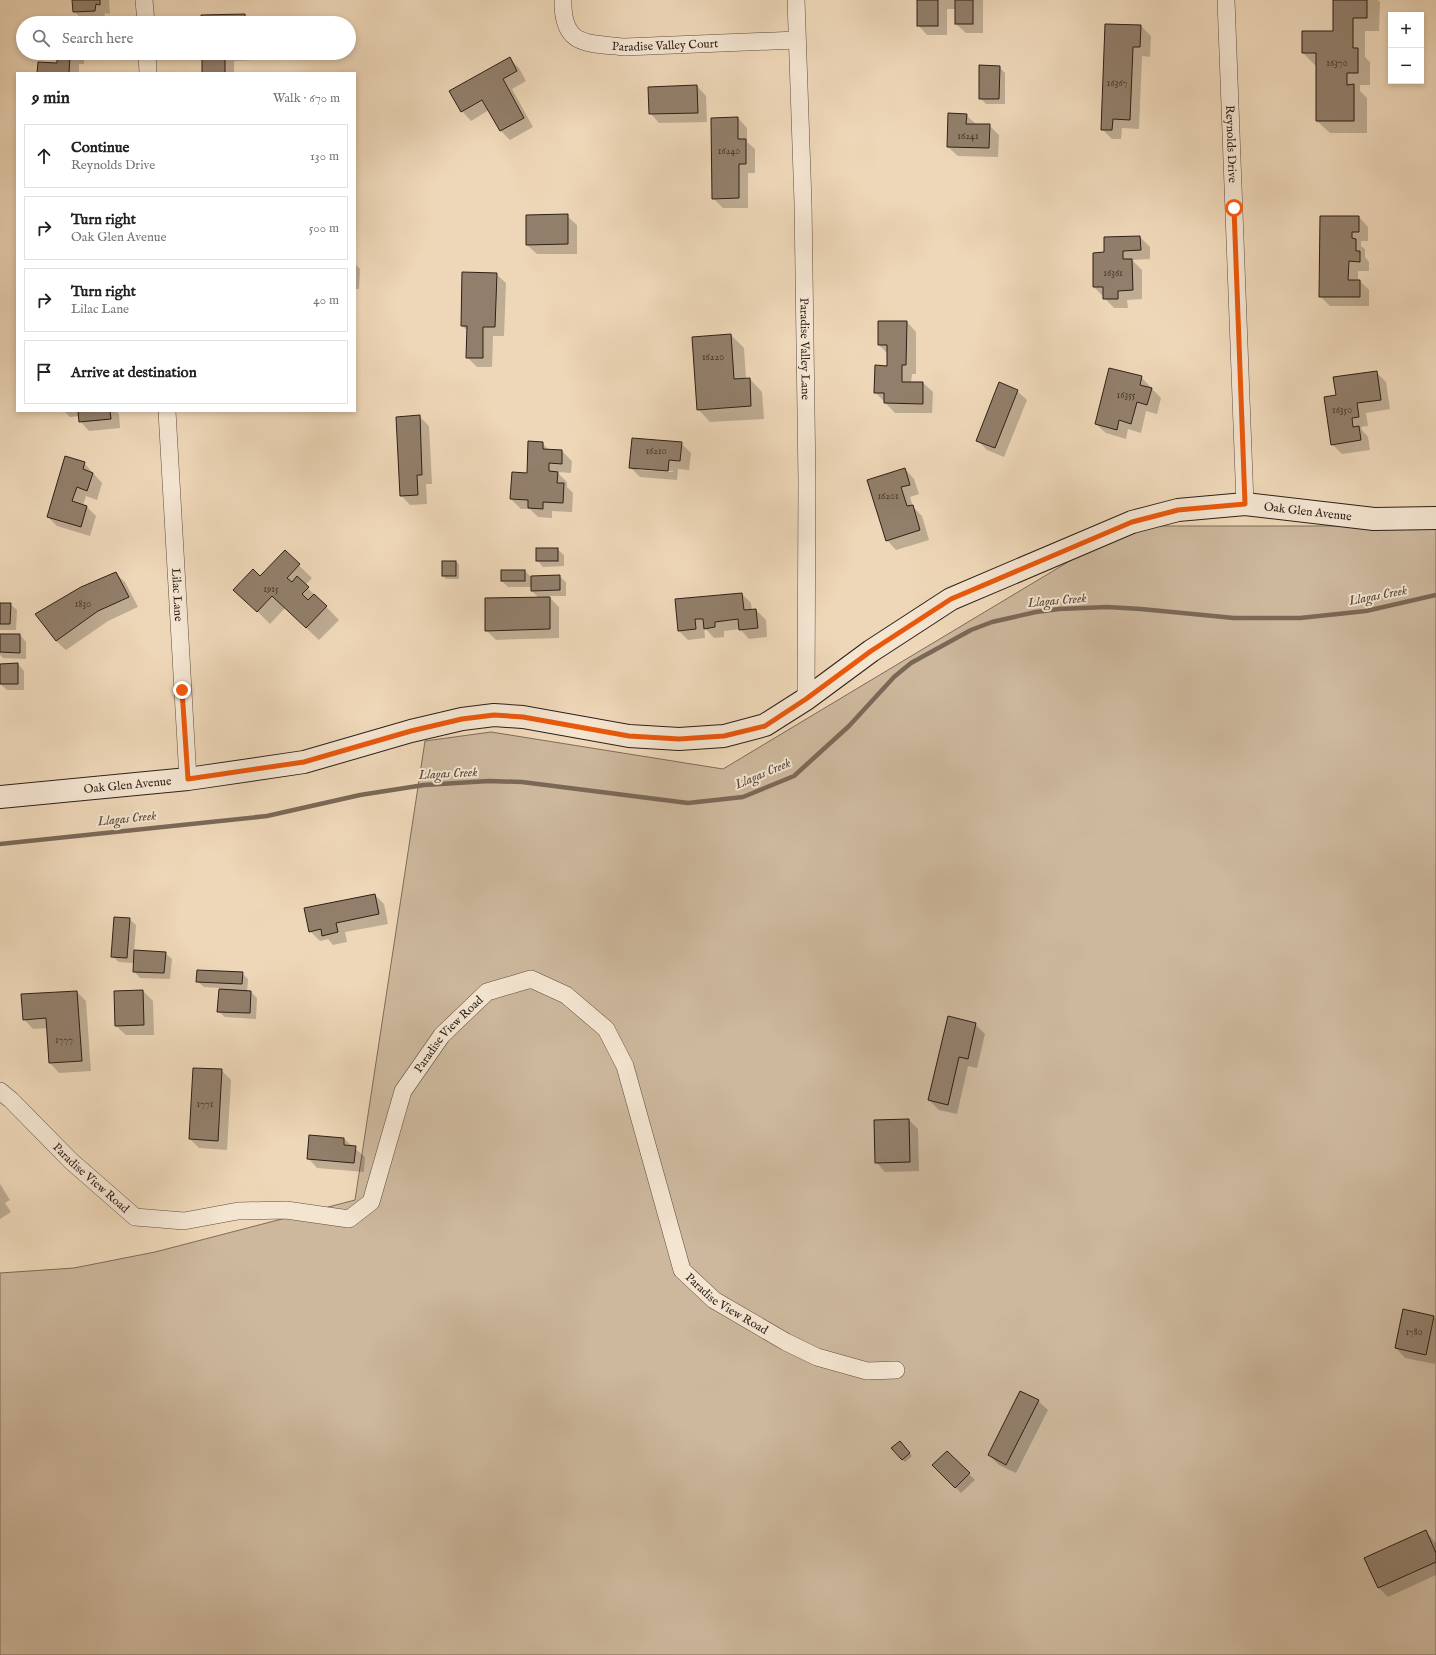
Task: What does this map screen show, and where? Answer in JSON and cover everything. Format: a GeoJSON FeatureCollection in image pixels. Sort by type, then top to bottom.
{"type":"FeatureCollection","features":[{"type":"Feature","properties":{"kind":"street"},"geometry":{"type":"LineString","coordinates":[[144,0],[145,16]]}},
{"type":"Feature","properties":{"kind":"street","name":"Paradise Valley Court"},"geometry":{"type":"LineString","coordinates":[[563,0],[563,16],[570,33],[580,41],[625,47],[797,40]]}},
{"type":"Feature","properties":{"kind":"street","name":"Paradise Valley Lane"},"geometry":{"type":"LineString","coordinates":[[796,0],[803,203],[807,482],[806,699]]}},
{"type":"Feature","properties":{"kind":"street","name":"Reynolds Drive"},"geometry":{"type":"LineString","coordinates":[[1226,0],[1245,504]]}},
{"type":"Feature","properties":{"kind":"street"},"geometry":{"type":"LineString","coordinates":[[147,60],[148,72]]}},
{"type":"Feature","properties":{"kind":"street","name":"Lilac Lane"},"geometry":{"type":"LineString","coordinates":[[167,412],[188,779]]}},
{"type":"Feature","properties":{"kind":"street","name":"Oak Glen Avenue"},"geometry":{"type":"LineString","coordinates":[[0,797],[188,779],[304,762],[411,731],[462,719],[494,715],[531,719],[629,736],[679,739],[724,736],[765,726],[806,699],[871,651],[951,599],[1132,522],[1178,510],[1245,504],[1374,519],[1436,518]]}},
{"type":"Feature","properties":{"kind":"street","name":"Paradise View Road"},"geometry":{"type":"LineString","coordinates":[[0,1091],[11,1100],[71,1161],[135,1217],[184,1221],[238,1211],[286,1210],[349,1219],[371,1202],[403,1091],[442,1035],[487,992],[531,979],[566,996],[606,1029],[625,1066],[682,1270],[714,1300],[786,1342],[818,1356],[867,1371],[896,1370]]}},
{"type":"Feature","properties":{"kind":"shaded area"},"geometry":{"type":"Polygon","coordinates":[[[1128,526],[1436,526],[1436,1655],[0,1655],[0,1273],[74,1268],[155,1252],[355,1200],[425,741],[491,732],[723,769],[1128,526]]]}},
{"type":"Feature","properties":{"kind":"building"},"geometry":{"type":"Polygon","coordinates":[[[72,0],[100,0],[100,5],[96,4],[95,11],[73,12],[72,0]]]}},
{"type":"Feature","properties":{"kind":"building"},"geometry":{"type":"Polygon","coordinates":[[[917,0],[938,0],[938,26],[917,26],[917,0]]]}},
{"type":"Feature","properties":{"kind":"building"},"geometry":{"type":"Polygon","coordinates":[[[955,0],[973,0],[973,24],[955,24],[955,0]]]}},
{"type":"Feature","properties":{"kind":"building"},"geometry":{"type":"Polygon","coordinates":[[[1333,0],[1367,0],[1367,18],[1353,18],[1353,48],[1358,48],[1358,73],[1347,73],[1347,85],[1354,84],[1354,121],[1316,121],[1316,53],[1302,53],[1302,31],[1333,31],[1333,0]]]}},
{"type":"Feature","properties":{"kind":"building"},"geometry":{"type":"Polygon","coordinates":[[[245,14],[245,16],[201,16],[245,14]]]}},
{"type":"Feature","properties":{"kind":"building"},"geometry":{"type":"Polygon","coordinates":[[[1105,24],[1141,25],[1140,47],[1133,47],[1130,120],[1113,119],[1112,130],[1101,130],[1105,24]]]}},
{"type":"Feature","properties":{"kind":"building"},"geometry":{"type":"Polygon","coordinates":[[[510,57],[517,71],[503,79],[524,118],[500,131],[482,100],[461,112],[449,91],[510,57]]]}},
{"type":"Feature","properties":{"kind":"building"},"geometry":{"type":"Polygon","coordinates":[[[57,60],[70,60],[69,72],[37,72],[38,62],[57,63],[57,60]]]}},
{"type":"Feature","properties":{"kind":"building"},"geometry":{"type":"Polygon","coordinates":[[[202,60],[225,60],[225,72],[202,72],[202,60]]]}},
{"type":"Feature","properties":{"kind":"building"},"geometry":{"type":"Polygon","coordinates":[[[979,65],[1000,66],[999,99],[979,99],[979,65]]]}},
{"type":"Feature","properties":{"kind":"building"},"geometry":{"type":"Polygon","coordinates":[[[697,85],[698,113],[649,114],[648,87],[697,85]]]}},
{"type":"Feature","properties":{"kind":"building"},"geometry":{"type":"Polygon","coordinates":[[[948,113],[967,114],[966,124],[990,124],[989,148],[947,147],[948,113]]]}},
{"type":"Feature","properties":{"kind":"building"},"geometry":{"type":"Polygon","coordinates":[[[738,117],[738,139],[746,139],[746,164],[739,164],[739,198],[712,199],[711,118],[738,117]]]}},
{"type":"Feature","properties":{"kind":"building"},"geometry":{"type":"Polygon","coordinates":[[[568,214],[568,244],[526,245],[526,215],[568,214]]]}},
{"type":"Feature","properties":{"kind":"building"},"geometry":{"type":"Polygon","coordinates":[[[1320,216],[1359,216],[1359,232],[1352,232],[1352,238],[1356,239],[1356,251],[1360,251],[1360,262],[1349,261],[1348,280],[1360,280],[1360,297],[1319,297],[1320,216]]]}},
{"type":"Feature","properties":{"kind":"building"},"geometry":{"type":"Polygon","coordinates":[[[1140,236],[1141,250],[1123,251],[1123,259],[1132,259],[1133,290],[1118,291],[1118,299],[1103,299],[1103,287],[1093,287],[1093,253],[1104,252],[1104,237],[1140,236]]]}},
{"type":"Feature","properties":{"kind":"building"},"geometry":{"type":"Polygon","coordinates":[[[462,272],[497,273],[495,327],[483,327],[483,358],[466,358],[467,326],[461,326],[462,272]]]}},
{"type":"Feature","properties":{"kind":"building"},"geometry":{"type":"Polygon","coordinates":[[[878,321],[907,321],[906,365],[902,365],[902,382],[923,382],[923,404],[884,403],[884,393],[874,393],[875,365],[887,366],[887,345],[878,345],[878,321]]]}},
{"type":"Feature","properties":{"kind":"building"},"geometry":{"type":"Polygon","coordinates":[[[731,334],[734,379],[750,378],[751,406],[697,410],[692,337],[731,334]]]}},
{"type":"Feature","properties":{"kind":"building"},"geometry":{"type":"Polygon","coordinates":[[[1109,368],[1142,376],[1140,385],[1152,388],[1147,405],[1137,402],[1131,424],[1119,420],[1117,430],[1095,424],[1109,368]]]}},
{"type":"Feature","properties":{"kind":"building"},"geometry":{"type":"Polygon","coordinates":[[[1377,371],[1381,400],[1357,403],[1359,417],[1352,418],[1353,427],[1359,426],[1361,440],[1331,445],[1324,397],[1336,395],[1333,377],[1377,371]]]}},
{"type":"Feature","properties":{"kind":"building"},"geometry":{"type":"Polygon","coordinates":[[[999,382],[1018,390],[995,448],[976,441],[999,382]]]}},
{"type":"Feature","properties":{"kind":"building"},"geometry":{"type":"Polygon","coordinates":[[[78,412],[110,412],[111,419],[79,422],[78,412]]]}},
{"type":"Feature","properties":{"kind":"building"},"geometry":{"type":"Polygon","coordinates":[[[420,415],[422,475],[417,475],[418,495],[400,496],[396,417],[420,415]]]}},
{"type":"Feature","properties":{"kind":"building"},"geometry":{"type":"Polygon","coordinates":[[[632,438],[682,442],[680,461],[669,460],[668,471],[629,468],[632,438]]]}},
{"type":"Feature","properties":{"kind":"building"},"geometry":{"type":"Polygon","coordinates":[[[528,441],[543,442],[543,449],[562,450],[562,464],[549,463],[549,471],[558,472],[557,483],[564,483],[563,503],[543,502],[543,509],[528,508],[528,500],[510,499],[512,472],[527,473],[528,441]]]}},
{"type":"Feature","properties":{"kind":"building"},"geometry":{"type":"Polygon","coordinates":[[[65,456],[85,462],[83,469],[93,473],[87,491],[77,487],[72,501],[87,506],[81,527],[47,517],[65,456]]]}},
{"type":"Feature","properties":{"kind":"building"},"geometry":{"type":"Polygon","coordinates":[[[905,468],[910,485],[901,487],[907,506],[913,505],[920,530],[886,541],[867,480],[905,468]]]}},
{"type":"Feature","properties":{"kind":"building"},"geometry":{"type":"Polygon","coordinates":[[[536,548],[558,548],[558,561],[536,561],[536,548]]]}},
{"type":"Feature","properties":{"kind":"building"},"geometry":{"type":"Polygon","coordinates":[[[285,550],[300,564],[287,578],[292,582],[297,576],[309,587],[302,594],[308,600],[314,594],[327,606],[306,628],[272,596],[257,612],[233,590],[253,569],[260,576],[285,550]]]}},
{"type":"Feature","properties":{"kind":"building"},"geometry":{"type":"Polygon","coordinates":[[[442,561],[456,561],[456,576],[442,576],[442,561]]]}},
{"type":"Feature","properties":{"kind":"building"},"geometry":{"type":"Polygon","coordinates":[[[501,570],[525,570],[525,581],[501,581],[501,570]]]}},
{"type":"Feature","properties":{"kind":"building"},"geometry":{"type":"Polygon","coordinates":[[[116,572],[129,597],[98,611],[56,641],[35,614],[81,587],[116,572]]]}},
{"type":"Feature","properties":{"kind":"building"},"geometry":{"type":"Polygon","coordinates":[[[560,575],[560,590],[531,591],[531,576],[560,575]]]}},
{"type":"Feature","properties":{"kind":"building"},"geometry":{"type":"Polygon","coordinates":[[[742,593],[744,610],[756,609],[758,628],[739,630],[738,619],[715,622],[715,627],[704,629],[703,619],[695,619],[696,629],[678,631],[675,599],[742,593]]]}},
{"type":"Feature","properties":{"kind":"building"},"geometry":{"type":"Polygon","coordinates":[[[550,597],[550,629],[485,631],[485,598],[550,597]]]}},
{"type":"Feature","properties":{"kind":"building"},"geometry":{"type":"Polygon","coordinates":[[[0,603],[11,603],[10,624],[0,624],[0,603]]]}},
{"type":"Feature","properties":{"kind":"building"},"geometry":{"type":"Polygon","coordinates":[[[0,634],[20,634],[20,653],[0,652],[0,634]]]}},
{"type":"Feature","properties":{"kind":"building"},"geometry":{"type":"Polygon","coordinates":[[[18,663],[18,684],[0,684],[0,664],[18,663]]]}},
{"type":"Feature","properties":{"kind":"building"},"geometry":{"type":"Polygon","coordinates":[[[375,894],[379,914],[336,923],[338,932],[322,936],[321,929],[309,932],[304,908],[375,894]]]}},
{"type":"Feature","properties":{"kind":"building"},"geometry":{"type":"Polygon","coordinates":[[[114,917],[130,918],[127,958],[111,957],[114,917]]]}},
{"type":"Feature","properties":{"kind":"building"},"geometry":{"type":"Polygon","coordinates":[[[134,950],[166,952],[164,973],[133,972],[134,950]]]}},
{"type":"Feature","properties":{"kind":"building"},"geometry":{"type":"Polygon","coordinates":[[[197,970],[243,972],[242,984],[196,982],[197,970]]]}},
{"type":"Feature","properties":{"kind":"building"},"geometry":{"type":"Polygon","coordinates":[[[219,989],[251,991],[250,1013],[217,1012],[219,989]]]}},
{"type":"Feature","properties":{"kind":"building"},"geometry":{"type":"Polygon","coordinates":[[[143,990],[144,1025],[115,1026],[114,991],[143,990]]]}},
{"type":"Feature","properties":{"kind":"building"},"geometry":{"type":"Polygon","coordinates":[[[77,991],[82,1061],[49,1063],[46,1018],[23,1020],[21,994],[77,991]]]}},
{"type":"Feature","properties":{"kind":"building"},"geometry":{"type":"Polygon","coordinates":[[[948,1016],[976,1023],[968,1059],[959,1057],[948,1105],[928,1100],[948,1016]]]}},
{"type":"Feature","properties":{"kind":"building"},"geometry":{"type":"Polygon","coordinates":[[[193,1068],[222,1069],[218,1141],[189,1139],[193,1068]]]}},
{"type":"Feature","properties":{"kind":"building"},"geometry":{"type":"Polygon","coordinates":[[[909,1119],[910,1162],[875,1163],[874,1120],[909,1119]]]}},
{"type":"Feature","properties":{"kind":"building"},"geometry":{"type":"Polygon","coordinates":[[[309,1135],[344,1138],[344,1145],[356,1146],[354,1163],[307,1159],[309,1135]]]}},
{"type":"Feature","properties":{"kind":"building"},"geometry":{"type":"Polygon","coordinates":[[[1403,1309],[1434,1316],[1426,1355],[1395,1348],[1403,1309]]]}},
{"type":"Feature","properties":{"kind":"building"},"geometry":{"type":"Polygon","coordinates":[[[1020,1391],[1039,1400],[1006,1465],[988,1455],[1020,1391]]]}},
{"type":"Feature","properties":{"kind":"building"},"geometry":{"type":"Polygon","coordinates":[[[900,1441],[910,1453],[902,1460],[891,1448],[900,1441]]]}},
{"type":"Feature","properties":{"kind":"building"},"geometry":{"type":"Polygon","coordinates":[[[947,1451],[970,1473],[955,1488],[932,1465],[947,1451]]]}},
{"type":"Feature","properties":{"kind":"building"},"geometry":{"type":"Polygon","coordinates":[[[1426,1530],[1436,1553],[1436,1562],[1378,1588],[1364,1558],[1426,1530]]]}},
{"type":"Feature","properties":{"kind":"waterway","name":"Llagas Creek"},"geometry":{"type":"LineString","coordinates":[[0,844],[267,816],[360,795],[424,785],[489,781],[522,782],[688,803],[743,797],[794,776],[849,726],[894,677],[911,663],[971,630],[992,622],[1036,612],[1059,609],[1107,607],[1234,618],[1300,618],[1366,611],[1436,595]]}},
{"type":"Feature","properties":{"kind":"route"},"geometry":{"type":"LineString","coordinates":[[182,690],[188,779],[304,762],[411,731],[462,719],[494,715],[523,717],[597,729],[629,736],[679,739],[724,736],[765,726],[806,699],[871,651],[951,599],[1132,522],[1178,510],[1245,504],[1234,208]]}}]}
